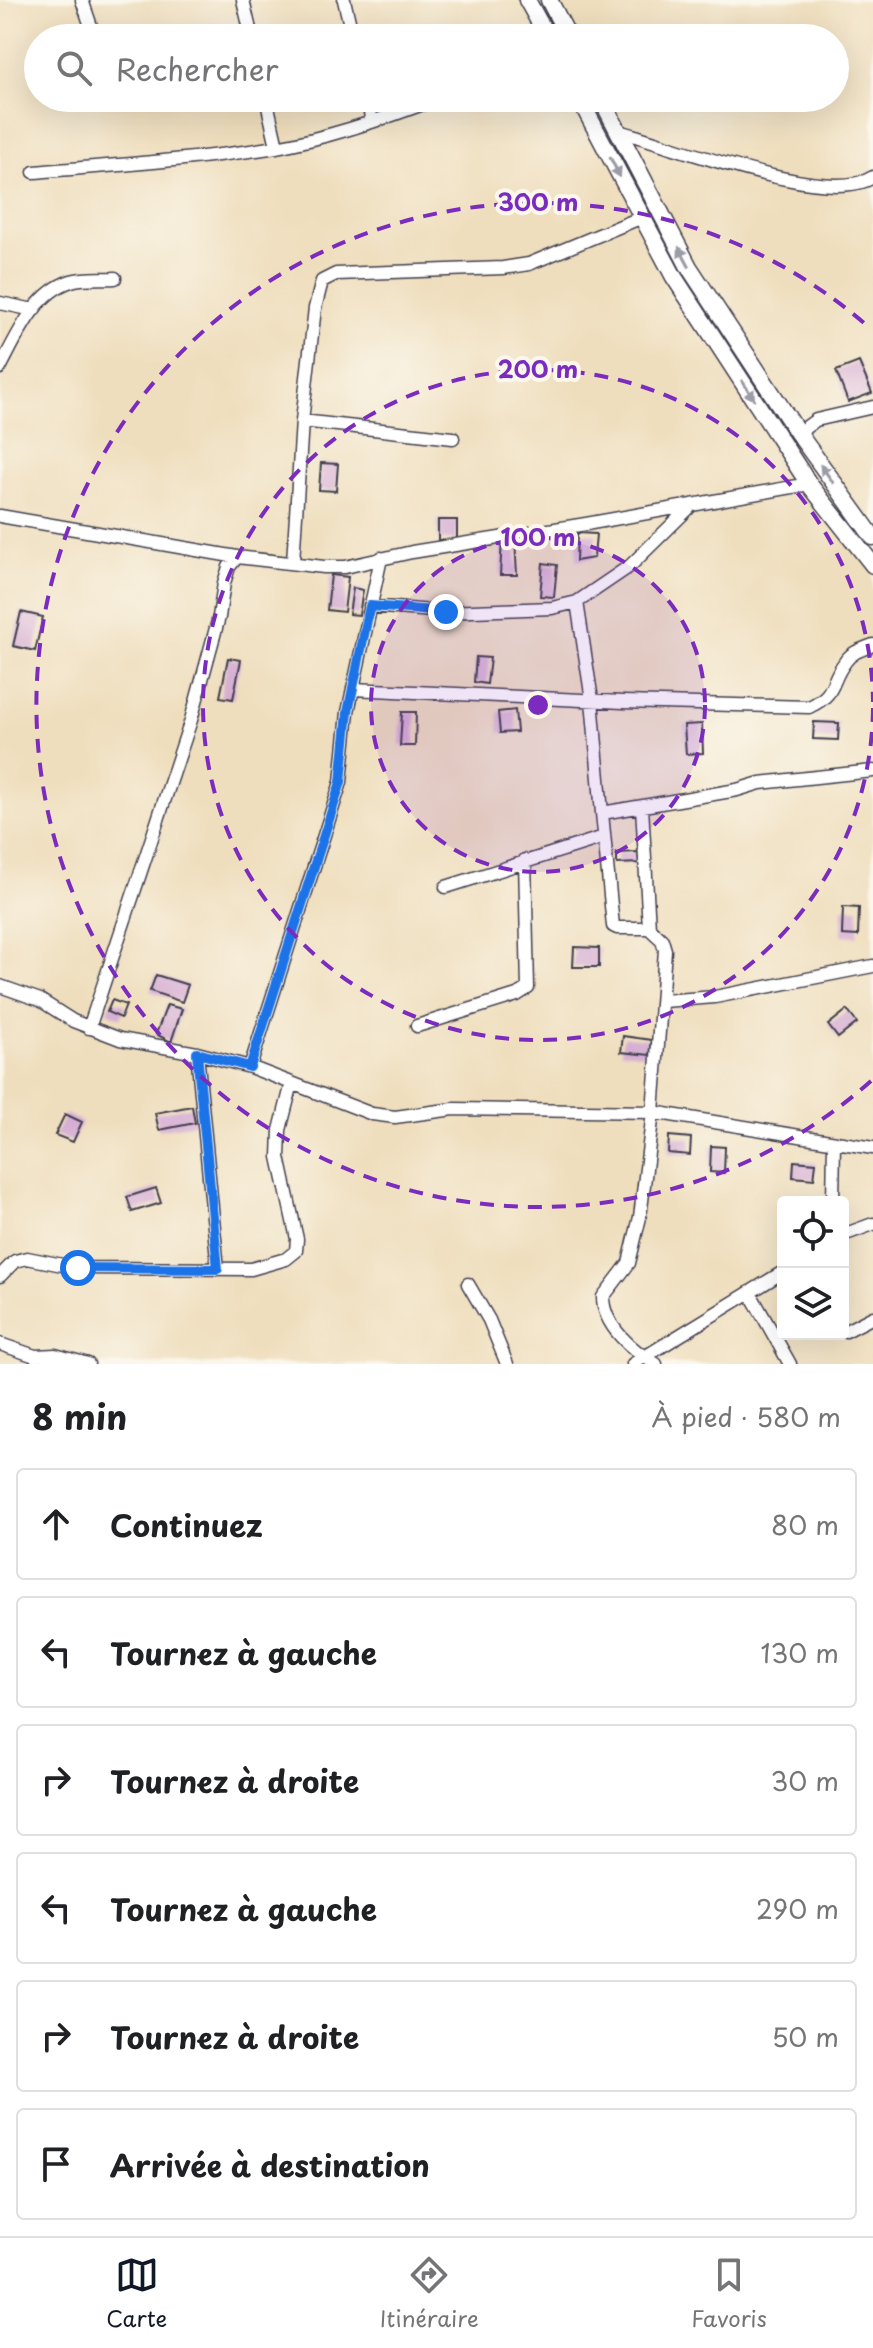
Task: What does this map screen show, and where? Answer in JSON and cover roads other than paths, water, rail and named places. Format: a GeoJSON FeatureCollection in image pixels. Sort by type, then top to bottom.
{"type":"FeatureCollection","features":[{"type":"Feature","properties":{"kind":"street"},"geometry":{"type":"LineString","coordinates":[[82,0],[90,24]]}},
{"type":"Feature","properties":{"kind":"street"},"geometry":{"type":"LineString","coordinates":[[243,0],[249,24]]}},
{"type":"Feature","properties":{"kind":"street"},"geometry":{"type":"LineString","coordinates":[[344,0],[350,24]]}},
{"type":"Feature","properties":{"kind":"street"},"geometry":{"type":"LineString","coordinates":[[527,0],[540,24]]}},
{"type":"Feature","properties":{"kind":"street"},"geometry":{"type":"LineString","coordinates":[[549,0],[562,24]]}},
{"type":"Feature","properties":{"kind":"street"},"geometry":{"type":"LineString","coordinates":[[269,112],[277,146]]}},
{"type":"Feature","properties":{"kind":"street"},"geometry":{"type":"LineString","coordinates":[[370,112],[372,122]]}},
{"type":"Feature","properties":{"kind":"street"},"geometry":{"type":"LineString","coordinates":[[34,172],[194,159],[277,146],[400,112]]}},
{"type":"Feature","properties":{"kind":"street"},"geometry":{"type":"LineString","coordinates":[[586,112],[674,277],[809,484],[873,565]]}},
{"type":"Feature","properties":{"kind":"street"},"geometry":{"type":"LineString","coordinates":[[608,112],[689,267],[798,433],[866,516],[873,537]]}},
{"type":"Feature","properties":{"kind":"street"},"geometry":{"type":"LineString","coordinates":[[618,131],[746,170],[821,184],[850,186],[873,177]]}},
{"type":"Feature","properties":{"kind":"street"},"geometry":{"type":"LineString","coordinates":[[293,562],[302,421],[315,308],[322,281],[336,274],[503,268],[529,264],[640,218]]}},
{"type":"Feature","properties":{"kind":"street"},"geometry":{"type":"LineString","coordinates":[[0,368],[42,299],[72,280],[115,278]]}},
{"type":"Feature","properties":{"kind":"street"},"geometry":{"type":"LineString","coordinates":[[0,303],[34,310]]}},
{"type":"Feature","properties":{"kind":"street"},"geometry":{"type":"LineString","coordinates":[[798,433],[816,420],[873,407]]}},
{"type":"Feature","properties":{"kind":"street"},"geometry":{"type":"LineString","coordinates":[[302,421],[453,438]]}},
{"type":"Feature","properties":{"kind":"street"},"geometry":{"type":"LineString","coordinates":[[0,516],[237,557],[345,567],[381,558],[809,484]]}},
{"type":"Feature","properties":{"kind":"street"},"geometry":{"type":"LineString","coordinates":[[370,606],[446,612],[552,608],[577,602],[630,566],[690,507]]}},
{"type":"Feature","properties":{"kind":"street"},"geometry":{"type":"LineString","coordinates":[[89,1028],[191,720],[219,617],[224,583],[229,567],[237,557]]}},
{"type":"Feature","properties":{"kind":"street"},"geometry":{"type":"LineString","coordinates":[[250,1067],[341,782],[353,689],[381,558]]}},
{"type":"Feature","properties":{"kind":"street"},"geometry":{"type":"LineString","coordinates":[[577,602],[592,700],[613,926],[649,928],[662,940],[665,950],[653,1112],[640,1217],[629,1263],[603,1297],[608,1316],[638,1360],[656,1364]]}},
{"type":"Feature","properties":{"kind":"street"},"geometry":{"type":"LineString","coordinates":[[353,689],[809,707],[824,700],[844,662],[854,653],[873,645]]}},
{"type":"Feature","properties":{"kind":"street"},"geometry":{"type":"LineString","coordinates":[[602,813],[737,790],[760,783],[873,771]]}},
{"type":"Feature","properties":{"kind":"street"},"geometry":{"type":"LineString","coordinates":[[642,807],[649,928]]}},
{"type":"Feature","properties":{"kind":"street"},"geometry":{"type":"LineString","coordinates":[[446,887],[604,837]]}},
{"type":"Feature","properties":{"kind":"street"},"geometry":{"type":"LineString","coordinates":[[417,1026],[517,995],[528,988],[525,860]]}},
{"type":"Feature","properties":{"kind":"street"},"geometry":{"type":"LineString","coordinates":[[663,1001],[715,997],[873,966]]}},
{"type":"Feature","properties":{"kind":"street"},"geometry":{"type":"LineString","coordinates":[[0,986],[40,1000],[89,1028],[120,1039],[197,1053],[250,1067],[372,1114],[384,1116],[454,1109],[653,1112],[873,1148]]}},
{"type":"Feature","properties":{"kind":"street"},"geometry":{"type":"LineString","coordinates":[[197,1053],[218,1269]]}},
{"type":"Feature","properties":{"kind":"street"},"geometry":{"type":"LineString","coordinates":[[0,1276],[15,1261],[27,1258],[78,1268],[218,1269],[268,1266],[286,1259],[296,1251],[293,1217],[279,1157],[280,1130],[292,1083]]}},
{"type":"Feature","properties":{"kind":"street"},"geometry":{"type":"LineString","coordinates":[[833,1196],[834,1142]]}},
{"type":"Feature","properties":{"kind":"street"},"geometry":{"type":"LineString","coordinates":[[849,1233],[873,1225]]}},
{"type":"Feature","properties":{"kind":"street"},"geometry":{"type":"LineString","coordinates":[[638,1360],[777,1276]]}},
{"type":"Feature","properties":{"kind":"street"},"geometry":{"type":"LineString","coordinates":[[468,1284],[489,1320],[507,1364]]}},
{"type":"Feature","properties":{"kind":"street"},"geometry":{"type":"LineString","coordinates":[[750,1293],[790,1364]]}},
{"type":"Feature","properties":{"kind":"street"},"geometry":{"type":"LineString","coordinates":[[849,1329],[873,1317]]}},
{"type":"Feature","properties":{"kind":"street"},"geometry":{"type":"LineString","coordinates":[[0,1344],[35,1356],[55,1355],[88,1364]]}}]}
